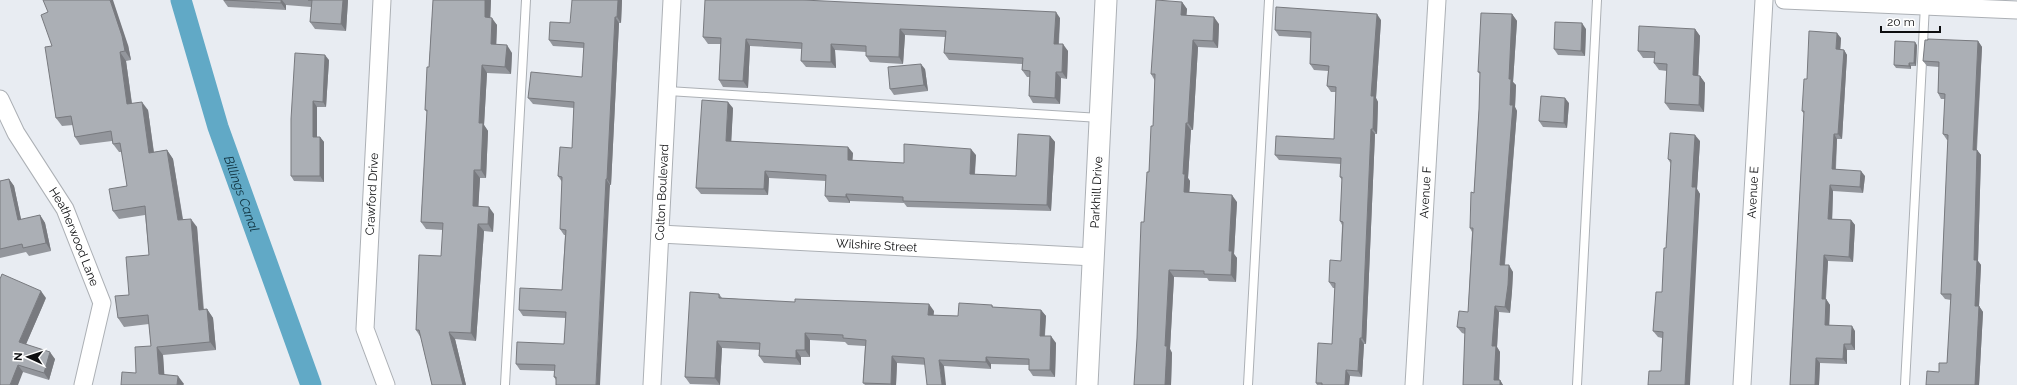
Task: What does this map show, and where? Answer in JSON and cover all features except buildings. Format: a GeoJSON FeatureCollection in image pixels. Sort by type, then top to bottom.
{"type":"FeatureCollection","features":[{"type":"Feature","properties":{"kind":"street","name":"Crawford Drive"},"geometry":{"type":"LineString","coordinates":[[382,0],[365,329],[386,385]]}},
{"type":"Feature","properties":{"kind":"street","name":"Colton Boulevard"},"geometry":{"type":"LineString","coordinates":[[652,385],[672,0]]}},
{"type":"Feature","properties":{"kind":"street","name":"Parkhill Drive"},"geometry":{"type":"LineString","coordinates":[[1087,385],[1106,0]]}},
{"type":"Feature","properties":{"kind":"street","name":"Avenue F"},"geometry":{"type":"LineString","coordinates":[[1414,385],[1437,0]]}},
{"type":"Feature","properties":{"kind":"street","name":"Avenue E"},"geometry":{"type":"LineString","coordinates":[[1742,385],[1764,0]]}},
{"type":"Feature","properties":{"kind":"street"},"geometry":{"type":"LineString","coordinates":[[1784,0],[1925,3],[2017,10]]}},
{"type":"Feature","properties":{"kind":"street","name":"Heatherwood Lane"},"geometry":{"type":"LineString","coordinates":[[0,99],[16,133],[65,210],[102,303],[83,385]]}},
{"type":"Feature","properties":{"kind":"street","name":"Wilshire Street"},"geometry":{"type":"LineString","coordinates":[[660,234],[1094,257]]}},
{"type":"Feature","properties":{"kind":"lane"},"geometry":{"type":"LineString","coordinates":[[506,385],[526,0]]}},
{"type":"Feature","properties":{"kind":"lane"},"geometry":{"type":"LineString","coordinates":[[1248,385],[1270,0]]}},
{"type":"Feature","properties":{"kind":"lane"},"geometry":{"type":"LineString","coordinates":[[1577,385],[1597,0]]}},
{"type":"Feature","properties":{"kind":"lane"},"geometry":{"type":"LineString","coordinates":[[1905,385],[1925,3]]}},
{"type":"Feature","properties":{"kind":"lane"},"geometry":{"type":"LineString","coordinates":[[668,92],[1101,118]]}},
{"type":"Feature","properties":{"kind":"waterway","name":"Billings Canal"},"geometry":{"type":"LineString","coordinates":[[181,0],[218,127],[311,385]]}}]}
